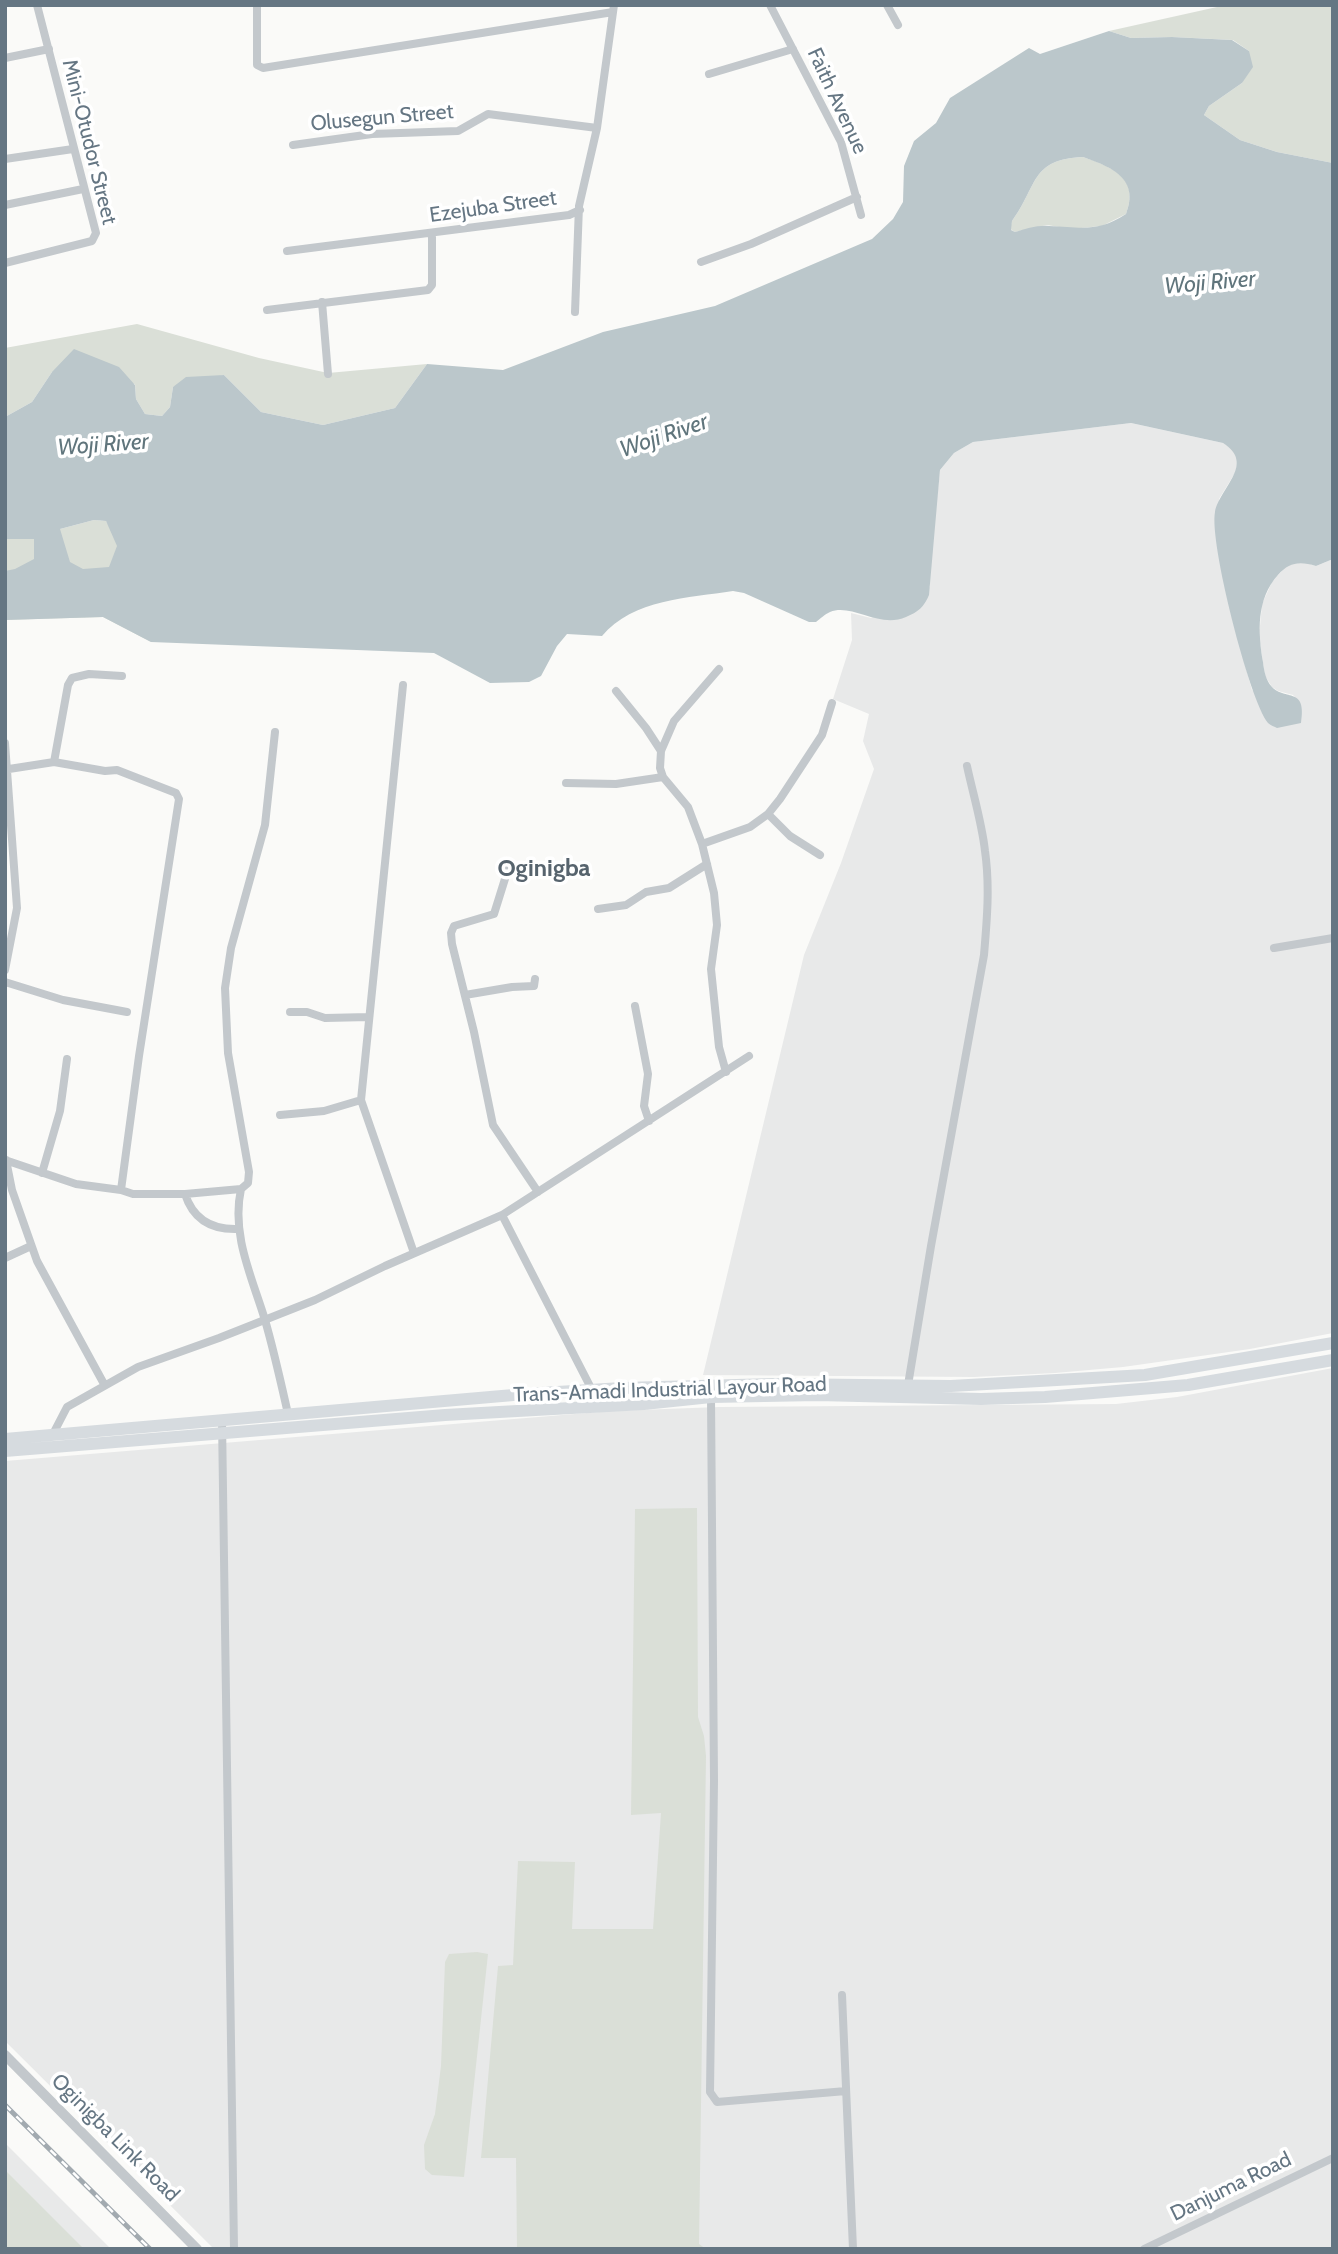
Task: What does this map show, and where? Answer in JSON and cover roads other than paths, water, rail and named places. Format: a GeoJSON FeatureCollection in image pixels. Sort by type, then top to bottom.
{"type":"FeatureCollection","features":[{"type":"Feature","properties":{"kind":"main road","name":"Trans-Amadi Industrial Layour Road"},"geometry":{"type":"LineString","coordinates":[[5,1438],[592,1390],[723,1385],[1012,1384],[1145,1375],[1333,1343]]}},
{"type":"Feature","properties":{"kind":"main road","name":"Trans-Amadi Industrial Layour Road"},"geometry":{"type":"LineString","coordinates":[[5,1451],[457,1415],[645,1404],[711,1396],[1045,1398],[1188,1385],[1333,1360]]}},
{"type":"Feature","properties":{"kind":"main road"},"geometry":{"type":"LineString","coordinates":[[1186,1368],[1188,1385]]}},
{"type":"Feature","properties":{"kind":"street","name":"Mini-Otudor Street"},"geometry":{"type":"LineString","coordinates":[[5,263],[92,241],[96,233],[37,5]]}},
{"type":"Feature","properties":{"kind":"street"},"geometry":{"type":"LineString","coordinates":[[257,5],[257,65],[263,68],[613,8]]}},
{"type":"Feature","properties":{"kind":"street","name":"Faith Avenue"},"geometry":{"type":"LineString","coordinates":[[770,5],[841,142],[861,215]]}},
{"type":"Feature","properties":{"kind":"street"},"geometry":{"type":"LineString","coordinates":[[887,5],[898,26]]}},
{"type":"Feature","properties":{"kind":"street","name":"Ezejuba Street"},"geometry":{"type":"LineString","coordinates":[[287,251],[569,215],[580,210],[597,128],[613,8]]}},
{"type":"Feature","properties":{"kind":"street"},"geometry":{"type":"LineString","coordinates":[[709,74],[793,48]]}},
{"type":"Feature","properties":{"kind":"street"},"geometry":{"type":"LineString","coordinates":[[5,58],[49,49]]}},
{"type":"Feature","properties":{"kind":"street","name":"Olusegun Street"},"geometry":{"type":"LineString","coordinates":[[292,145],[372,134],[458,131],[488,114],[597,128]]}},
{"type":"Feature","properties":{"kind":"street"},"geometry":{"type":"LineString","coordinates":[[5,159],[73,149]]}},
{"type":"Feature","properties":{"kind":"street"},"geometry":{"type":"LineString","coordinates":[[5,205],[83,189]]}},
{"type":"Feature","properties":{"kind":"street"},"geometry":{"type":"LineString","coordinates":[[701,262],[751,244],[857,197]]}},
{"type":"Feature","properties":{"kind":"street"},"geometry":{"type":"LineString","coordinates":[[575,312],[580,210]]}},
{"type":"Feature","properties":{"kind":"street"},"geometry":{"type":"LineString","coordinates":[[267,310],[430,289],[432,233]]}},
{"type":"Feature","properties":{"kind":"street"},"geometry":{"type":"LineString","coordinates":[[322,302],[328,374]]}},
{"type":"Feature","properties":{"kind":"street"},"geometry":{"type":"LineString","coordinates":[[719,669],[674,721],[661,751],[660,768],[663,777],[688,807],[707,864],[717,913],[711,969],[715,1020],[721,1059],[726,1072]]}},
{"type":"Feature","properties":{"kind":"street"},"geometry":{"type":"LineString","coordinates":[[54,762],[68,685],[72,678],[89,674],[122,676]]}},
{"type":"Feature","properties":{"kind":"street"},"geometry":{"type":"LineString","coordinates":[[403,685],[360,1100],[414,1253]]}},
{"type":"Feature","properties":{"kind":"street"},"geometry":{"type":"LineString","coordinates":[[615,691],[661,751]]}},
{"type":"Feature","properties":{"kind":"street"},"geometry":{"type":"LineString","coordinates":[[702,844],[750,827],[768,814],[822,735],[832,703]]}},
{"type":"Feature","properties":{"kind":"street"},"geometry":{"type":"LineString","coordinates":[[5,1160],[76,1184],[133,1194],[185,1194],[240,1189],[248,1183],[249,1172],[228,1052],[225,988],[238,922],[265,825],[275,732]]}},
{"type":"Feature","properties":{"kind":"street"},"geometry":{"type":"LineString","coordinates":[[5,743],[9,769],[17,908],[5,970]]}},
{"type":"Feature","properties":{"kind":"street"},"geometry":{"type":"LineString","coordinates":[[9,769],[54,762],[105,771],[117,770],[176,793],[179,799],[121,1190]]}},
{"type":"Feature","properties":{"kind":"street"},"geometry":{"type":"LineString","coordinates":[[908,1385],[986,936],[988,899],[985,849],[967,766]]}},
{"type":"Feature","properties":{"kind":"street"},"geometry":{"type":"LineString","coordinates":[[566,783],[616,784],[663,777]]}},
{"type":"Feature","properties":{"kind":"street"},"geometry":{"type":"LineString","coordinates":[[768,814],[790,836],[820,855]]}},
{"type":"Feature","properties":{"kind":"street"},"geometry":{"type":"LineString","coordinates":[[598,909],[626,905],[646,892],[669,888],[707,864]]}},
{"type":"Feature","properties":{"kind":"street"},"geometry":{"type":"LineString","coordinates":[[509,866],[494,914],[457,924],[451,933],[493,1125],[537,1192]]}},
{"type":"Feature","properties":{"kind":"street"},"geometry":{"type":"LineString","coordinates":[[1274,948],[1333,938]]}},
{"type":"Feature","properties":{"kind":"street"},"geometry":{"type":"LineString","coordinates":[[465,995],[534,986],[535,979]]}},
{"type":"Feature","properties":{"kind":"street"},"geometry":{"type":"LineString","coordinates":[[5,982],[82,1004],[127,1012]]}},
{"type":"Feature","properties":{"kind":"street"},"geometry":{"type":"LineString","coordinates":[[635,1006],[648,1074],[644,1106],[649,1121]]}},
{"type":"Feature","properties":{"kind":"street"},"geometry":{"type":"LineString","coordinates":[[290,1012],[307,1012],[325,1018],[369,1017]]}},
{"type":"Feature","properties":{"kind":"street"},"geometry":{"type":"LineString","coordinates":[[53,1434],[67,1407],[104,1384],[161,1357],[265,1320],[502,1215],[749,1056]]}},
{"type":"Feature","properties":{"kind":"street"},"geometry":{"type":"LineString","coordinates":[[42,1173],[60,1111],[67,1059]]}},
{"type":"Feature","properties":{"kind":"street"},"geometry":{"type":"LineString","coordinates":[[280,1115],[324,1111],[360,1100]]}},
{"type":"Feature","properties":{"kind":"street"},"geometry":{"type":"LineString","coordinates":[[5,1160],[31,1246],[104,1384]]}},
{"type":"Feature","properties":{"kind":"street"},"geometry":{"type":"LineString","coordinates":[[240,1189],[238,1229],[265,1320],[288,1414]]}},
{"type":"Feature","properties":{"kind":"street"},"geometry":{"type":"LineString","coordinates":[[185,1194],[192,1212],[204,1221],[228,1229],[238,1229]]}},
{"type":"Feature","properties":{"kind":"street"},"geometry":{"type":"LineString","coordinates":[[502,1215],[592,1390]]}},
{"type":"Feature","properties":{"kind":"street"},"geometry":{"type":"LineString","coordinates":[[5,1258],[31,1246]]}},
{"type":"Feature","properties":{"kind":"street"},"geometry":{"type":"LineString","coordinates":[[711,1396],[713,1794],[710,2092],[717,2102],[846,2091]]}},
{"type":"Feature","properties":{"kind":"street"},"geometry":{"type":"LineString","coordinates":[[222,1420],[234,2249]]}},
{"type":"Feature","properties":{"kind":"street"},"geometry":{"type":"LineString","coordinates":[[842,1995],[853,2249]]}},
{"type":"Feature","properties":{"kind":"street","name":"Oginigba Link Road"},"geometry":{"type":"LineString","coordinates":[[5,2055],[197,2249]]}},
{"type":"Feature","properties":{"kind":"street","name":"Danjuma Road"},"geometry":{"type":"LineString","coordinates":[[1144,2249],[1333,2158]]}},
{"type":"Feature","properties":{"kind":"water","name":"Woji River"},"geometry":{"type":"Polygon","coordinates":[[[1109,31],[1131,38],[1232,40],[1249,51],[1253,67],[1242,83],[1209,106],[1204,115],[1240,140],[1277,152],[1333,163],[1333,559],[1316,566],[1305,563],[1286,567],[1271,584],[1260,617],[1261,651],[1267,679],[1277,691],[1298,699],[1302,711],[1301,723],[1277,728],[1268,723],[1251,684],[1232,620],[1218,554],[1215,512],[1236,467],[1232,451],[1223,443],[1131,423],[973,442],[954,453],[940,470],[929,595],[917,611],[896,620],[838,610],[828,613],[816,622],[809,622],[744,593],[733,591],[680,599],[645,607],[629,614],[602,636],[567,634],[557,646],[541,676],[529,682],[490,683],[434,653],[151,642],[103,617],[5,620],[5,571],[34,559],[34,539],[5,539],[5,417],[32,402],[52,372],[74,349],[119,367],[135,385],[136,399],[145,414],[162,416],[170,407],[173,387],[186,377],[224,375],[261,412],[323,425],[395,408],[427,364],[503,370],[603,332],[715,306],[872,239],[893,219],[903,202],[904,166],[914,141],[936,123],[950,98],[1029,48],[1040,54],[1109,31]],[[1083,157],[1053,163],[1044,169],[1012,221],[1011,230],[1015,232],[1045,226],[1097,226],[1126,214],[1129,192],[1121,176],[1104,165],[1083,157]],[[94,520],[60,529],[70,562],[83,569],[109,567],[117,546],[106,521],[94,520]]]}},
{"type":"Feature","properties":{"kind":"railway"},"geometry":{"type":"LineString","coordinates":[[5,2105],[150,2249]]}},
{"type":"Feature","properties":{"kind":"district","name":"Oginigba"},"geometry":{"type":"Point","coordinates":[544,869]}}]}
